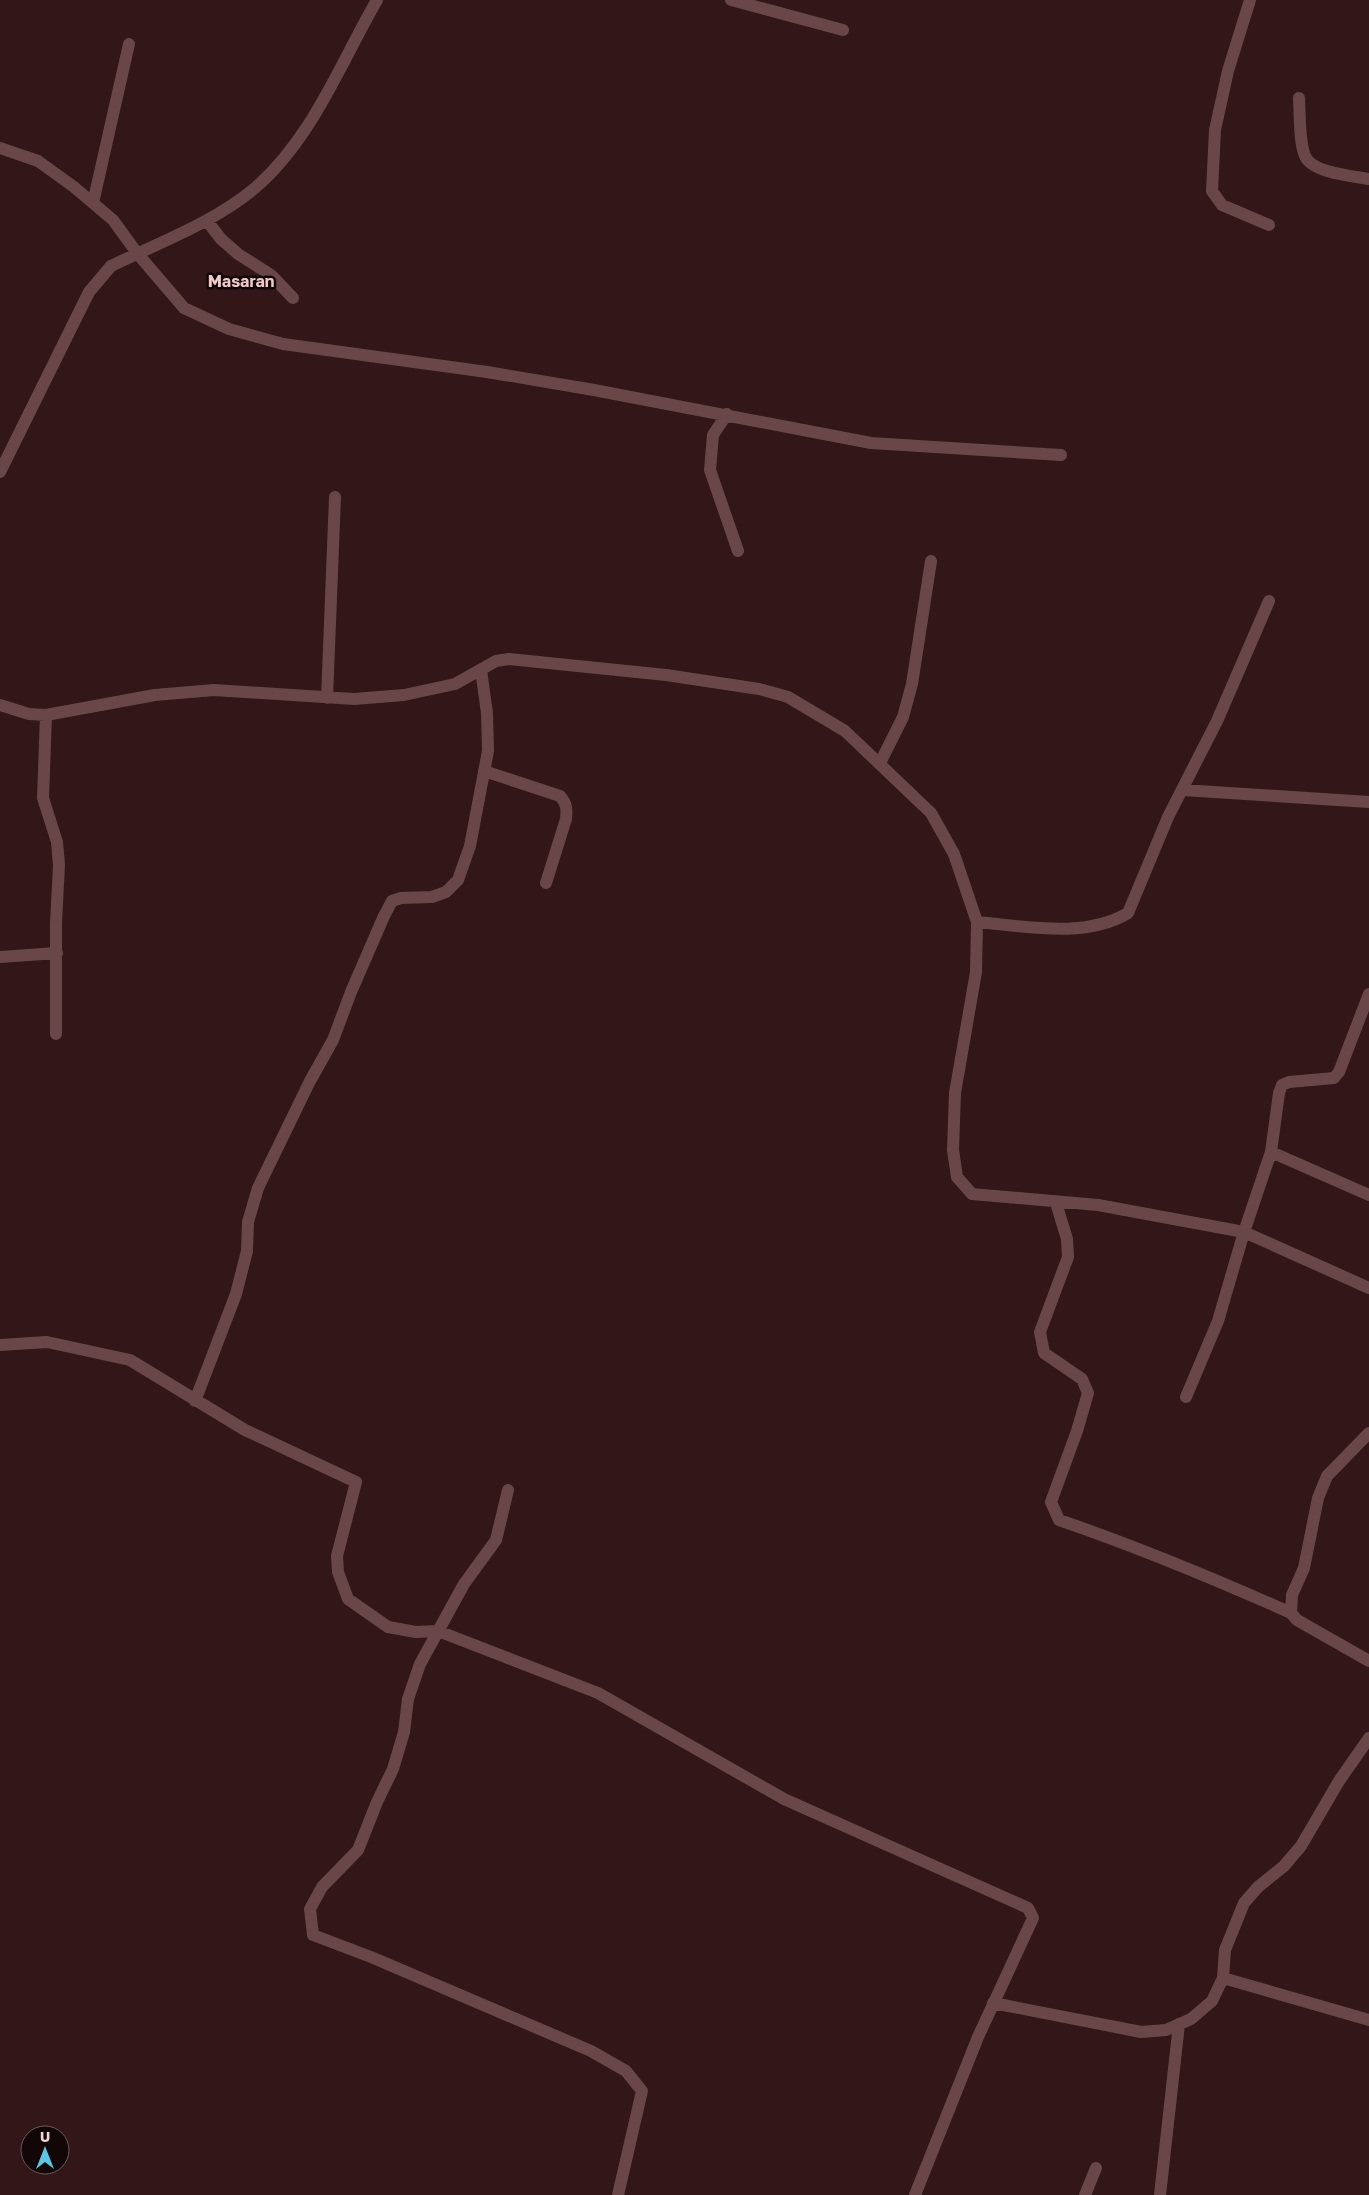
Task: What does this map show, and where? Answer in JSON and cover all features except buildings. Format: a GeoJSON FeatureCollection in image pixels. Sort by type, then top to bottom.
{"type":"FeatureCollection","features":[{"type":"Feature","properties":{"kind":"street"},"geometry":{"type":"LineString","coordinates":[[0,472],[89,292],[111,266],[207,221],[255,188],[296,144],[377,0]]}},
{"type":"Feature","properties":{"kind":"street"},"geometry":{"type":"LineString","coordinates":[[731,0],[843,30]]}},
{"type":"Feature","properties":{"kind":"street"},"geometry":{"type":"LineString","coordinates":[[1250,0],[1228,71],[1215,130],[1212,191],[1222,205],[1269,225]]}},
{"type":"Feature","properties":{"kind":"street"},"geometry":{"type":"LineString","coordinates":[[93,203],[129,44]]}},
{"type":"Feature","properties":{"kind":"street"},"geometry":{"type":"LineString","coordinates":[[1299,98],[1305,157],[1313,166],[1332,172],[1369,179]]}},
{"type":"Feature","properties":{"kind":"street"},"geometry":{"type":"LineString","coordinates":[[0,148],[38,161],[93,203],[113,220],[137,253],[184,308],[229,329],[284,344],[487,372],[727,414],[871,443],[1061,455]]}},
{"type":"Feature","properties":{"kind":"street"},"geometry":{"type":"LineString","coordinates":[[207,221],[221,239],[232,249],[276,279],[294,298]]}},
{"type":"Feature","properties":{"kind":"street"},"geometry":{"type":"LineString","coordinates":[[727,414],[713,435],[710,470],[738,551]]}},
{"type":"Feature","properties":{"kind":"street"},"geometry":{"type":"LineString","coordinates":[[328,698],[335,497]]}},
{"type":"Feature","properties":{"kind":"street"},"geometry":{"type":"LineString","coordinates":[[880,763],[904,717],[912,684],[931,561]]}},
{"type":"Feature","properties":{"kind":"street"},"geometry":{"type":"LineString","coordinates":[[977,922],[1048,928],[1087,926],[1114,922],[1128,913],[1168,817],[1217,721],[1269,600]]}},
{"type":"Feature","properties":{"kind":"street"},"geometry":{"type":"LineString","coordinates":[[0,706],[29,714],[46,715],[155,696],[214,690],[354,700],[404,695],[455,684],[496,661],[509,659],[666,675],[759,688],[788,697],[845,731],[880,763],[931,813],[954,854],[977,922],[976,972],[955,1093],[954,1150],[957,1177],[972,1194],[1056,1203],[1098,1205],[1244,1232],[1369,1288]]}},
{"type":"Feature","properties":{"kind":"street"},"geometry":{"type":"LineString","coordinates":[[195,1401],[236,1294],[247,1252],[248,1222],[258,1188],[310,1081],[333,1040],[372,942],[392,901],[400,898],[432,897],[446,892],[458,880],[470,846],[488,751],[487,713],[481,670]]}},
{"type":"Feature","properties":{"kind":"street"},"geometry":{"type":"LineString","coordinates":[[46,715],[43,798],[57,842],[60,864],[56,922],[56,1034]]}},
{"type":"Feature","properties":{"kind":"street"},"geometry":{"type":"LineString","coordinates":[[484,771],[560,796],[565,802],[567,808],[566,819],[546,883]]}},
{"type":"Feature","properties":{"kind":"street"},"geometry":{"type":"LineString","coordinates":[[1183,790],[1369,802]]}},
{"type":"Feature","properties":{"kind":"street"},"geometry":{"type":"LineString","coordinates":[[0,957],[57,952]]}},
{"type":"Feature","properties":{"kind":"street"},"geometry":{"type":"LineString","coordinates":[[1186,1396],[1218,1321],[1244,1232],[1272,1152],[1279,1093],[1282,1085],[1289,1082],[1334,1078],[1339,1072],[1369,994]]}},
{"type":"Feature","properties":{"kind":"street"},"geometry":{"type":"LineString","coordinates":[[1272,1152],[1369,1195]]}},
{"type":"Feature","properties":{"kind":"street"},"geometry":{"type":"LineString","coordinates":[[1056,1203],[1066,1239],[1068,1257],[1040,1332],[1044,1354],[1082,1379],[1088,1393],[1077,1431],[1051,1502],[1059,1520],[1120,1541],[1201,1573],[1291,1613],[1297,1620],[1369,1661]]}},
{"type":"Feature","properties":{"kind":"street"},"geometry":{"type":"LineString","coordinates":[[0,1344],[47,1342],[130,1360],[245,1430],[356,1482],[338,1556],[338,1572],[348,1599],[388,1628],[416,1632],[438,1631],[598,1693],[784,1799],[1028,1908],[1033,1918],[978,2037],[915,2195]]}},
{"type":"Feature","properties":{"kind":"street"},"geometry":{"type":"LineString","coordinates":[[1291,1613],[1292,1595],[1304,1568],[1318,1498],[1327,1476],[1369,1433]]}},
{"type":"Feature","properties":{"kind":"street"},"geometry":{"type":"LineString","coordinates":[[508,1490],[496,1540],[464,1584],[420,1664],[408,1699],[404,1732],[393,1769],[377,1802],[358,1850],[322,1887],[310,1909],[313,1935],[524,2020],[591,2050],[626,2070],[642,2091],[618,2195]]}},
{"type":"Feature","properties":{"kind":"street"},"geometry":{"type":"LineString","coordinates":[[993,2003],[1141,2032],[1166,2030],[1191,2019],[1212,2001],[1223,1978],[1225,1950],[1244,1903],[1258,1887],[1284,1866],[1301,1846],[1339,1781],[1369,1738]]}},
{"type":"Feature","properties":{"kind":"street"},"geometry":{"type":"LineString","coordinates":[[1223,1978],[1369,2020]]}},
{"type":"Feature","properties":{"kind":"street"},"geometry":{"type":"LineString","coordinates":[[1160,2195],[1179,2024]]}},
{"type":"Feature","properties":{"kind":"street"},"geometry":{"type":"LineString","coordinates":[[1085,2195],[1096,2168]]}},
{"type":"Feature","properties":{"kind":"district","name":"Masaran"},"geometry":{"type":"Point","coordinates":[241,281]}}]}
